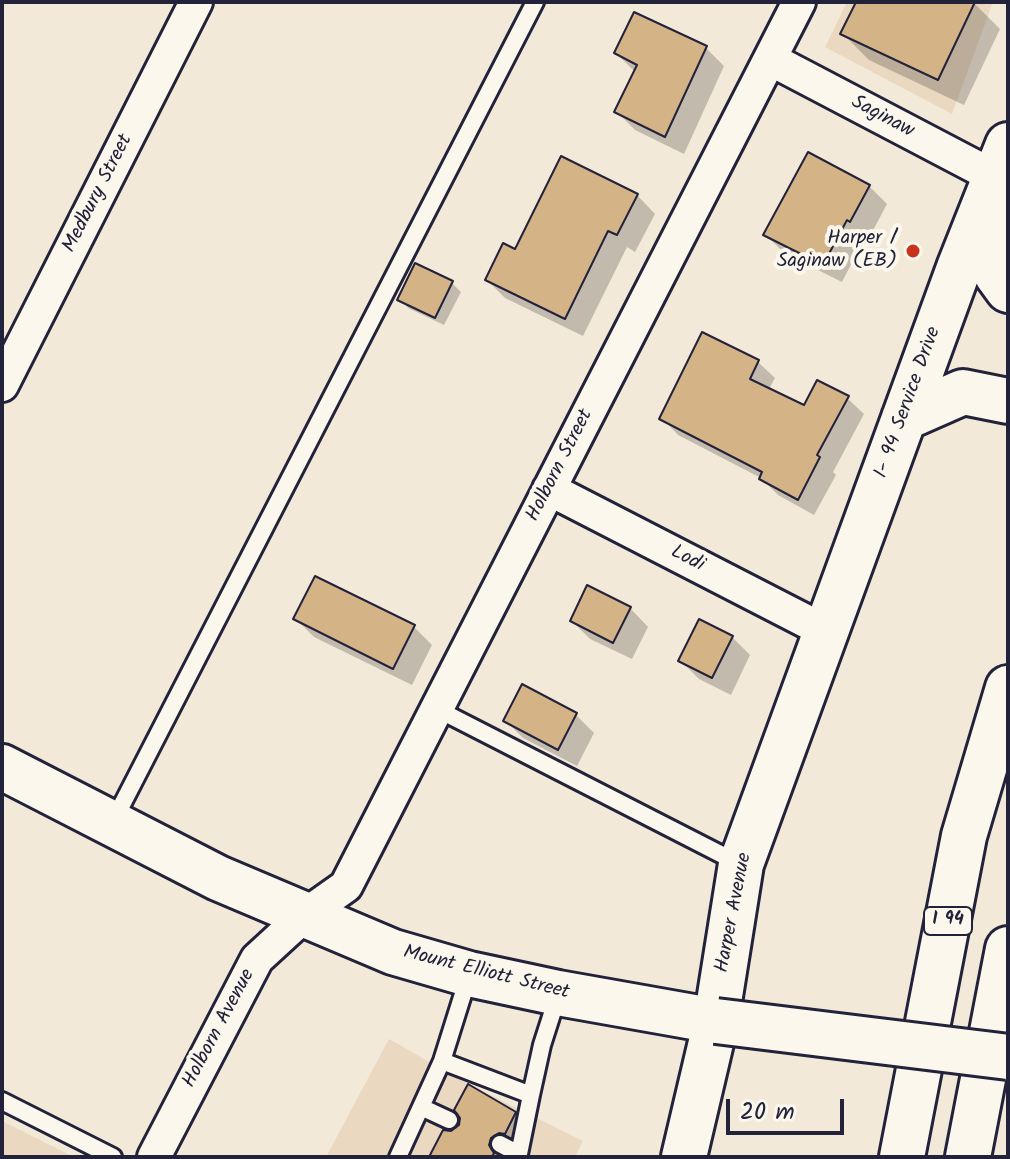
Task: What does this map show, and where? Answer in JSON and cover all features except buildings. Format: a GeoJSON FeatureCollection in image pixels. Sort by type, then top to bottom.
{"type":"FeatureCollection","features":[{"type":"Feature","properties":{"kind":"main road"},"geometry":{"type":"LineString","coordinates":[[998,169],[997,275],[1008,290]]}},
{"type":"Feature","properties":{"kind":"main road","name":"I- 94 Service Drive"},"geometry":{"type":"LineString","coordinates":[[825,631],[998,169]]}},
{"type":"Feature","properties":{"kind":"main road"},"geometry":{"type":"LineString","coordinates":[[904,418],[963,392],[1008,401]]}},
{"type":"Feature","properties":{"kind":"main road","name":"Harper Avenue"},"geometry":{"type":"LineString","coordinates":[[684,1157],[716,1021],[741,864],[825,631]]}},
{"type":"Feature","properties":{"kind":"main road","name":"I 94"},"geometry":{"type":"LineString","coordinates":[[902,1157],[964,836],[1008,688]]}},
{"type":"Feature","properties":{"kind":"main road","name":"Mount Elliott Street"},"geometry":{"type":"LineString","coordinates":[[2,767],[218,878],[393,952],[469,974],[716,1021],[1008,1057]]}},
{"type":"Feature","properties":{"kind":"main road"},"geometry":{"type":"LineString","coordinates":[[968,1157],[1008,949]]}},
{"type":"Feature","properties":{"kind":"street","name":"Medbury Street"},"geometry":{"type":"LineString","coordinates":[[2,385],[196,2]]}},
{"type":"Feature","properties":{"kind":"street","name":"Holborn Street"},"geometry":{"type":"LineString","coordinates":[[305,915],[346,886],[799,2]]}},
{"type":"Feature","properties":{"kind":"street","name":"Saginaw"},"geometry":{"type":"LineString","coordinates":[[770,59],[998,169]]}},
{"type":"Feature","properties":{"kind":"street","name":"Lodi"},"geometry":{"type":"LineString","coordinates":[[549,489],[825,631]]}},
{"type":"Feature","properties":{"kind":"street","name":"Holborn Avenue"},"geometry":{"type":"LineString","coordinates":[[154,1157],[257,959],[305,915]]}},
{"type":"Feature","properties":{"kind":"lane"},"geometry":{"type":"LineString","coordinates":[[112,823],[535,2]]}},
{"type":"Feature","properties":{"kind":"lane"},"geometry":{"type":"LineString","coordinates":[[437,709],[741,864]]}},
{"type":"Feature","properties":{"kind":"lane"},"geometry":{"type":"LineString","coordinates":[[398,1157],[442,1061],[469,974]]}},
{"type":"Feature","properties":{"kind":"lane"},"geometry":{"type":"LineString","coordinates":[[500,1144],[521,1156],[542,1045],[558,993]]}},
{"type":"Feature","properties":{"kind":"lane"},"geometry":{"type":"LineString","coordinates":[[442,1061],[531,1095]]}},
{"type":"Feature","properties":{"kind":"lane"},"geometry":{"type":"LineString","coordinates":[[2,1101],[113,1157]]}},
{"type":"Feature","properties":{"kind":"lane"},"geometry":{"type":"LineString","coordinates":[[421,1107],[449,1120]]}},
{"type":"Feature","properties":{"kind":"shaded area"},"geometry":{"type":"Polygon","coordinates":[[[847,2],[993,2],[952,114],[825,47],[847,2]]]}},
{"type":"Feature","properties":{"kind":"shaded area"},"geometry":{"type":"Polygon","coordinates":[[[389,1039],[468,1084],[583,1141],[575,1157],[326,1157],[389,1039]]]}},
{"type":"Feature","properties":{"kind":"shaded area"},"geometry":{"type":"Polygon","coordinates":[[[2,1121],[74,1157],[2,1157],[2,1121]]]}},
{"type":"Feature","properties":{"kind":"place","name":"Harper / Saginaw (EB)"},"geometry":{"type":"Point","coordinates":[913,251]}}]}
